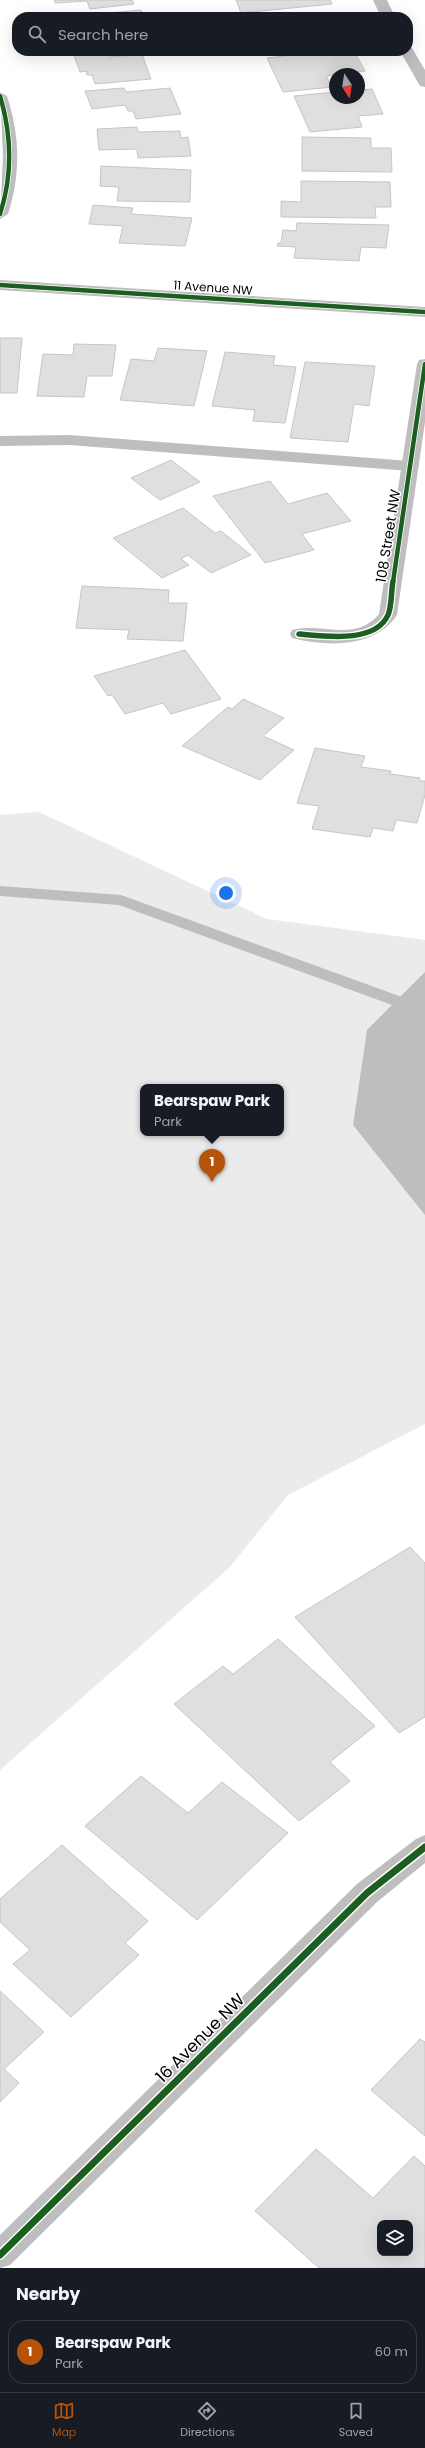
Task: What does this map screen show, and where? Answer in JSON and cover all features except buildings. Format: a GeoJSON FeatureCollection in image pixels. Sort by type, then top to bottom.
{"type":"FeatureCollection","features":[{"type":"Feature","properties":{"kind":"street"},"geometry":{"type":"LineString","coordinates":[[380,0],[386,12]]}},
{"type":"Feature","properties":{"kind":"street"},"geometry":{"type":"LineString","coordinates":[[410,56],[425,83]]}},
{"type":"Feature","properties":{"kind":"street"},"geometry":{"type":"LineString","coordinates":[[0,96],[6,112],[6,145],[10,175],[0,214]]}},
{"type":"Feature","properties":{"kind":"street","name":"11 Avenue NW"},"geometry":{"type":"LineString","coordinates":[[0,285],[425,312]]}},
{"type":"Feature","properties":{"kind":"street","name":"108 Street NW"},"geometry":{"type":"LineString","coordinates":[[299,634],[358,636],[372,632],[383,624],[388,615],[425,364]]}},
{"type":"Feature","properties":{"kind":"street"},"geometry":{"type":"LineString","coordinates":[[0,441],[69,440],[410,466]]}},
{"type":"Feature","properties":{"kind":"street","name":"16 Avenue NW"},"geometry":{"type":"LineString","coordinates":[[0,2255],[367,1893],[425,1847]]}},
{"type":"Feature","properties":{"kind":"shaded area"},"geometry":{"type":"Polygon","coordinates":[[[39,812],[267,919],[425,940],[425,1424],[288,1495],[229,1568],[0,1770],[0,815],[39,812]]]}},
{"type":"Feature","properties":{"kind":"shaded area"},"geometry":{"type":"Polygon","coordinates":[[[425,972],[425,1215],[353,1125],[367,1030],[425,972]]]}},
{"type":"Feature","properties":{"kind":"waterway"},"geometry":{"type":"LineString","coordinates":[[0,891],[121,900],[397,1001]]}},
{"type":"Feature","properties":{"kind":"cycle path"},"geometry":{"type":"LineString","coordinates":[[0,96],[8,125],[10,140],[10,170],[8,185],[0,214]]}},
{"type":"Feature","properties":{"kind":"cycle path"},"geometry":{"type":"LineString","coordinates":[[0,285],[425,312]]}},
{"type":"Feature","properties":{"kind":"cycle path"},"geometry":{"type":"LineString","coordinates":[[299,634],[336,637],[360,635],[371,631],[380,625],[388,615],[425,364]]}},
{"type":"Feature","properties":{"kind":"cycle path"},"geometry":{"type":"LineString","coordinates":[[0,2255],[367,1893],[425,1847]]}},
{"type":"Feature","properties":{"kind":"place","name":"Bearspaw Park"},"geometry":{"type":"Point","coordinates":[212,1182]}}]}
